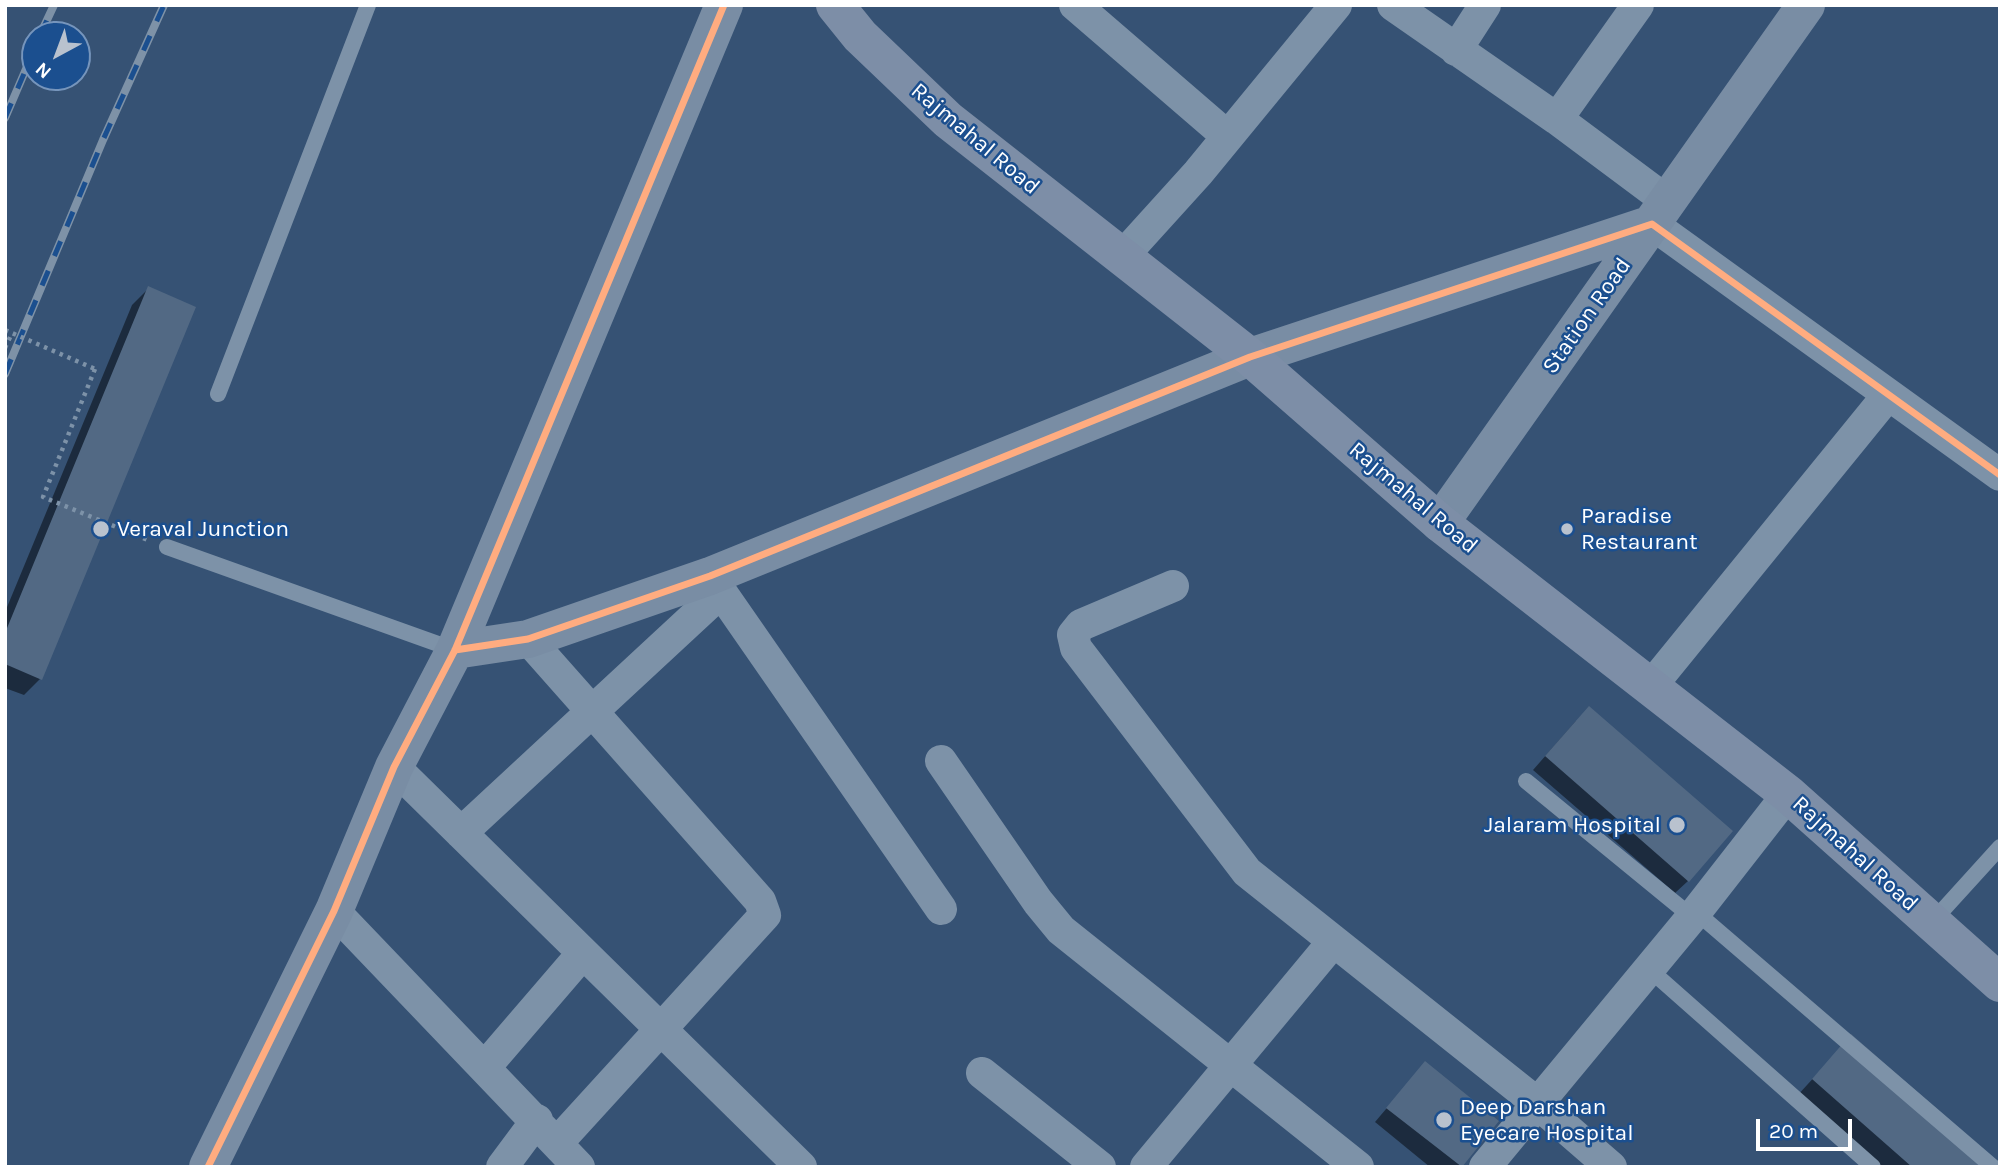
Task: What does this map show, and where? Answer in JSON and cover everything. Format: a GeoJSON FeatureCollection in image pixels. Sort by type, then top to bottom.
{"type":"FeatureCollection","features":[{"type":"Feature","properties":{"kind":"main road","name":"Rajmahal Road"},"geometry":{"type":"LineString","coordinates":[[835,5],[860,36],[948,120],[1250,357],[1440,523],[1788,794],[2000,983]]}},
{"type":"Feature","properties":{"kind":"street"},"geometry":{"type":"LineString","coordinates":[[208,1167],[334,911],[394,767],[455,650],[724,5]]}},
{"type":"Feature","properties":{"kind":"street"},"geometry":{"type":"LineString","coordinates":[[1074,5],[1227,136]]}},
{"type":"Feature","properties":{"kind":"street"},"geometry":{"type":"LineString","coordinates":[[1121,258],[1198,173],[1336,5]]}},
{"type":"Feature","properties":{"kind":"street"},"geometry":{"type":"LineString","coordinates":[[1393,5],[1557,119],[1660,213],[1888,395],[2000,475]]}},
{"type":"Feature","properties":{"kind":"street"},"geometry":{"type":"LineString","coordinates":[[1456,51],[1485,5]]}},
{"type":"Feature","properties":{"kind":"street"},"geometry":{"type":"LineString","coordinates":[[1557,119],[1638,5]]}},
{"type":"Feature","properties":{"kind":"street","name":"Station Road"},"geometry":{"type":"LineString","coordinates":[[1440,523],[1806,5]]}},
{"type":"Feature","properties":{"kind":"street"},"geometry":{"type":"LineString","coordinates":[[455,650],[528,639],[715,584],[1250,357],[1660,213]]}},
{"type":"Feature","properties":{"kind":"street"},"geometry":{"type":"LineString","coordinates":[[1651,685],[1888,395]]}},
{"type":"Feature","properties":{"kind":"street"},"geometry":{"type":"LineString","coordinates":[[461,833],[592,711],[715,584]]}},
{"type":"Feature","properties":{"kind":"street"},"geometry":{"type":"LineString","coordinates":[[715,584],[941,909]]}},
{"type":"Feature","properties":{"kind":"street"},"geometry":{"type":"LineString","coordinates":[[1173,586],[1081,625],[1073,635],[1076,649],[1247,872],[1537,1103],[1611,1167]]}},
{"type":"Feature","properties":{"kind":"street"},"geometry":{"type":"LineString","coordinates":[[502,1167],[547,1132],[661,1030],[765,915],[760,901],[528,639]]}},
{"type":"Feature","properties":{"kind":"street"},"geometry":{"type":"LineString","coordinates":[[941,761],[1038,902],[1061,930],[1358,1167]]}},
{"type":"Feature","properties":{"kind":"street"},"geometry":{"type":"LineString","coordinates":[[394,767],[801,1167]]}},
{"type":"Feature","properties":{"kind":"street"},"geometry":{"type":"LineString","coordinates":[[1485,1167],[1694,914],[1788,794]]}},
{"type":"Feature","properties":{"kind":"street"},"geometry":{"type":"LineString","coordinates":[[334,911],[579,1167]]}},
{"type":"Feature","properties":{"kind":"street"},"geometry":{"type":"LineString","coordinates":[[1146,1167],[1333,942]]}},
{"type":"Feature","properties":{"kind":"street"},"geometry":{"type":"LineString","coordinates":[[485,1067],[583,953]]}},
{"type":"Feature","properties":{"kind":"street"},"geometry":{"type":"LineString","coordinates":[[982,1073],[1100,1167]]}},
{"type":"Feature","properties":{"kind":"lane"},"geometry":{"type":"LineString","coordinates":[[218,394],[368,5]]}},
{"type":"Feature","properties":{"kind":"lane"},"geometry":{"type":"LineString","coordinates":[[166,547],[455,650]]}},
{"type":"Feature","properties":{"kind":"lane"},"geometry":{"type":"LineString","coordinates":[[1526,781],[1694,914],[1993,1167]]}},
{"type":"Feature","properties":{"kind":"lane"},"geometry":{"type":"LineString","coordinates":[[1932,922],[2000,847]]}},
{"type":"Feature","properties":{"kind":"lane"},"geometry":{"type":"LineString","coordinates":[[1649,969],[1873,1167]]}},
{"type":"Feature","properties":{"kind":"path"},"geometry":{"type":"LineString","coordinates":[[5,330],[94,369],[43,497],[166,547]]}},
{"type":"Feature","properties":{"kind":"path"},"geometry":{"type":"LineString","coordinates":[[5,348],[12,333]]}},
{"type":"Feature","properties":{"kind":"building"},"geometry":{"type":"Polygon","coordinates":[[[148,286],[196,307],[42,680],[5,664],[5,633],[148,286]]]}},
{"type":"Feature","properties":{"kind":"building"},"geometry":{"type":"Polygon","coordinates":[[[1589,706],[1733,831],[1689,882],[1545,756],[1589,706]]]}},
{"type":"Feature","properties":{"kind":"building"},"geometry":{"type":"Polygon","coordinates":[[[1851,1034],[2000,1164],[2000,1167],[1912,1167],[1812,1079],[1851,1034]]]}},
{"type":"Feature","properties":{"kind":"building"},"geometry":{"type":"Polygon","coordinates":[[[1425,1061],[1499,1121],[1462,1167],[1386,1108],[1425,1061]]]}},
{"type":"Feature","properties":{"kind":"railway"},"geometry":{"type":"LineString","coordinates":[[47,21],[54,5]]}},
{"type":"Feature","properties":{"kind":"railway"},"geometry":{"type":"LineString","coordinates":[[5,374],[103,140],[164,5]]}},
{"type":"Feature","properties":{"kind":"railway"},"geometry":{"type":"LineString","coordinates":[[5,118],[21,81]]}},
{"type":"Feature","properties":{"kind":"cycle path"},"geometry":{"type":"LineString","coordinates":[[208,1167],[334,911],[394,767],[455,650],[724,5]]}},
{"type":"Feature","properties":{"kind":"cycle path"},"geometry":{"type":"LineString","coordinates":[[455,650],[528,639],[710,576],[1250,357],[1652,224],[2000,475]]}},
{"type":"Feature","properties":{"kind":"place","name":"Veraval Junction"},"geometry":{"type":"Point","coordinates":[101,529]}},
{"type":"Feature","properties":{"kind":"place","name":"Paradise Restaurant"},"geometry":{"type":"Point","coordinates":[1567,529]}},
{"type":"Feature","properties":{"kind":"place","name":"Jalaram Hospital"},"geometry":{"type":"Point","coordinates":[1677,825]}},
{"type":"Feature","properties":{"kind":"place","name":"Deep Darshan Eyecare Hospital"},"geometry":{"type":"Point","coordinates":[1444,1120]}}]}
